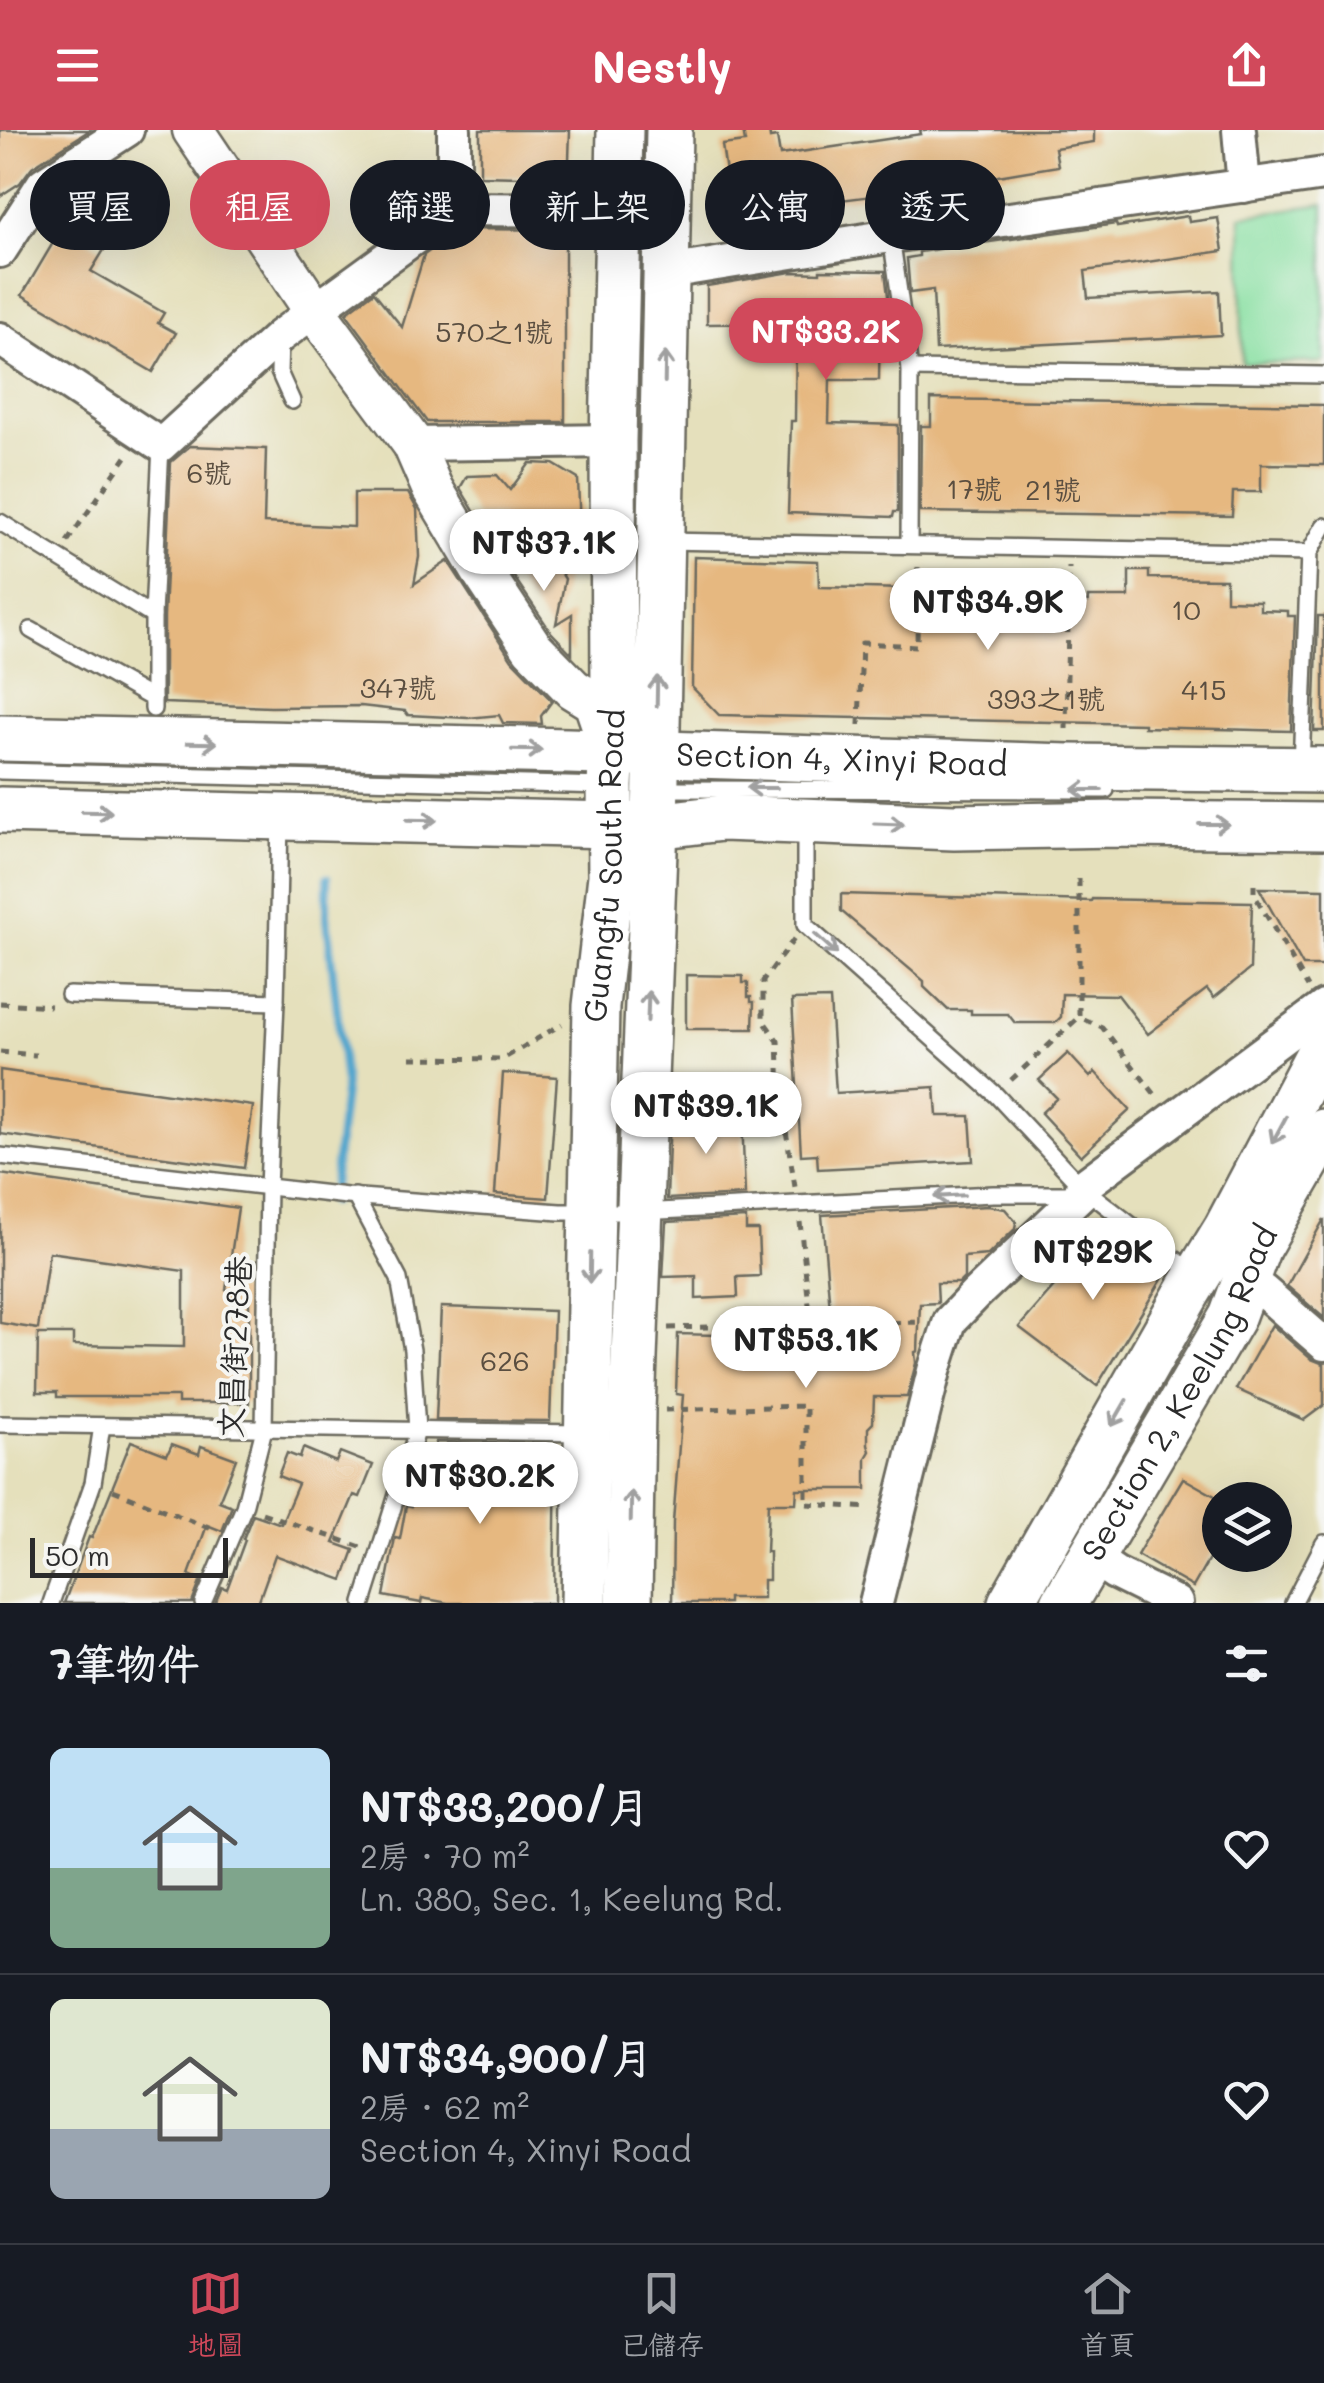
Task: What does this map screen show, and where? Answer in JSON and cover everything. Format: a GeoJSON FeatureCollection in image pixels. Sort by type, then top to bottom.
{"type":"FeatureCollection","features":[{"type":"Feature","properties":{"kind":"main road","name":"Guangfu South Road"},"geometry":{"type":"LineString","coordinates":[[619,160],[620,130]]}},
{"type":"Feature","properties":{"kind":"main road","name":"Guangfu South Road"},"geometry":{"type":"LineString","coordinates":[[584,1603],[596,1006],[611,876],[633,789],[661,541],[669,130]]}},
{"type":"Feature","properties":{"kind":"main road","name":"Guangfu South Road"},"geometry":{"type":"LineString","coordinates":[[617,250],[614,701],[633,789],[645,1088],[632,1409],[630,1603]]}},
{"type":"Feature","properties":{"kind":"main road","name":"Section 4, Xinyi Road"},"geometry":{"type":"LineString","coordinates":[[0,738],[633,789],[722,818],[954,827],[1324,826]]}},
{"type":"Feature","properties":{"kind":"main road","name":"Section 4, Xinyi Road"},"geometry":{"type":"LineString","coordinates":[[0,810],[280,817],[633,789],[1069,767],[1312,769]]}},
{"type":"Feature","properties":{"kind":"main road","name":"Section 2, Keelung Road"},"geometry":{"type":"LineString","coordinates":[[1064,1603],[1232,1317],[1222,1278],[1227,1228],[1324,1044]]}},
{"type":"Feature","properties":{"kind":"main road","name":"Section 2, Keelung Road"},"geometry":{"type":"LineString","coordinates":[[1010,1603],[1222,1278],[1258,1247],[1324,1132]]}},
{"type":"Feature","properties":{"kind":"street"},"geometry":{"type":"LineString","coordinates":[[0,251],[43,184],[127,130]]}},
{"type":"Feature","properties":{"kind":"street"},"geometry":{"type":"LineString","coordinates":[[194,130],[301,329],[413,444],[432,488],[480,570],[532,647],[573,689],[594,702],[633,789]]}},
{"type":"Feature","properties":{"kind":"street"},"geometry":{"type":"LineString","coordinates":[[454,130],[454,160]]}},
{"type":"Feature","properties":{"kind":"street"},"geometry":{"type":"LineString","coordinates":[[1239,130],[1244,186]]}},
{"type":"Feature","properties":{"kind":"street"},"geometry":{"type":"LineString","coordinates":[[1005,220],[1324,174]]}},
{"type":"Feature","properties":{"kind":"street"},"geometry":{"type":"LineString","coordinates":[[667,272],[865,240]]}},
{"type":"Feature","properties":{"kind":"street"},"geometry":{"type":"LineString","coordinates":[[0,339],[152,439],[402,250]]}},
{"type":"Feature","properties":{"kind":"street"},"geometry":{"type":"LineString","coordinates":[[413,444],[614,441]]}},
{"type":"Feature","properties":{"kind":"street"},"geometry":{"type":"LineString","coordinates":[[876,1603],[934,1370],[950,1321],[1082,1190],[1316,997]]}},
{"type":"Feature","properties":{"kind":"street"},"geometry":{"type":"LineString","coordinates":[[1222,1278],[1263,1291],[1324,1344]]}},
{"type":"Feature","properties":{"kind":"street"},"geometry":{"type":"LineString","coordinates":[[1090,1556],[1176,1603]]}},
{"type":"Feature","properties":{"kind":"lane"},"geometry":{"type":"LineString","coordinates":[[893,250],[910,368],[913,546]]}},
{"type":"Feature","properties":{"kind":"lane"},"geometry":{"type":"LineString","coordinates":[[292,401],[279,372],[301,329]]}},
{"type":"Feature","properties":{"kind":"lane"},"geometry":{"type":"LineString","coordinates":[[910,368],[1324,376]]}},
{"type":"Feature","properties":{"kind":"lane"},"geometry":{"type":"LineString","coordinates":[[31,630],[152,704],[152,439]]}},
{"type":"Feature","properties":{"kind":"lane"},"geometry":{"type":"LineString","coordinates":[[0,522],[152,616]]}},
{"type":"Feature","properties":{"kind":"lane"},"geometry":{"type":"LineString","coordinates":[[1312,769],[1309,553],[1324,526]]}},
{"type":"Feature","properties":{"kind":"lane"},"geometry":{"type":"LineString","coordinates":[[661,541],[1309,553]]}},
{"type":"Feature","properties":{"kind":"lane","name":"Section 4, Xinyi Road"},"geometry":{"type":"LineString","coordinates":[[0,771],[633,789]]}},
{"type":"Feature","properties":{"kind":"lane"},"geometry":{"type":"LineString","coordinates":[[633,789],[1113,790]]}},
{"type":"Feature","properties":{"kind":"lane","name":"文昌街278巷"},"geometry":{"type":"LineString","coordinates":[[203,1603],[244,1507],[264,1429],[280,817]]}},
{"type":"Feature","properties":{"kind":"lane"},"geometry":{"type":"LineString","coordinates":[[805,821],[805,924],[996,1094],[1082,1190],[1184,1266],[1222,1278]]}},
{"type":"Feature","properties":{"kind":"lane"},"geometry":{"type":"LineString","coordinates":[[70,995],[276,1002]]}},
{"type":"Feature","properties":{"kind":"lane"},"geometry":{"type":"LineString","coordinates":[[0,1156],[304,1192],[560,1212],[640,1212],[1082,1190]]}},
{"type":"Feature","properties":{"kind":"lane"},"geometry":{"type":"LineString","coordinates":[[351,1196],[399,1278],[412,1350],[417,1431],[363,1603]]}},
{"type":"Feature","properties":{"kind":"lane"},"geometry":{"type":"LineString","coordinates":[[0,1424],[587,1433]]}},
{"type":"Feature","properties":{"kind":"lane"},"geometry":{"type":"LineString","coordinates":[[52,1603],[93,1483],[102,1426]]}},
{"type":"Feature","properties":{"kind":"lane"},"geometry":{"type":"LineString","coordinates":[[1293,1603],[1324,1542]]}},
{"type":"Feature","properties":{"kind":"path"},"geometry":{"type":"LineString","coordinates":[[57,557],[152,439]]}},
{"type":"Feature","properties":{"kind":"path"},"geometry":{"type":"LineString","coordinates":[[859,725],[862,643],[918,646],[913,546]]}},
{"type":"Feature","properties":{"kind":"path"},"geometry":{"type":"LineString","coordinates":[[1066,729],[1070,548]]}},
{"type":"Feature","properties":{"kind":"path"},"geometry":{"type":"LineString","coordinates":[[996,1094],[1079,1018],[1080,879]]}},
{"type":"Feature","properties":{"kind":"path"},"geometry":{"type":"LineString","coordinates":[[1254,884],[1254,894],[1316,997]]}},
{"type":"Feature","properties":{"kind":"path"},"geometry":{"type":"LineString","coordinates":[[805,924],[762,981],[763,1020],[778,1041],[780,1093],[811,1322]]}},
{"type":"Feature","properties":{"kind":"path"},"geometry":{"type":"LineString","coordinates":[[0,1003],[66,1007],[70,995]]}},
{"type":"Feature","properties":{"kind":"path"},"geometry":{"type":"LineString","coordinates":[[411,1058],[504,1059],[596,1006]]}},
{"type":"Feature","properties":{"kind":"path"},"geometry":{"type":"LineString","coordinates":[[1079,1018],[1102,1027],[1163,1105]]}},
{"type":"Feature","properties":{"kind":"path"},"geometry":{"type":"LineString","coordinates":[[0,1052],[36,1055]]}},
{"type":"Feature","properties":{"kind":"path"},"geometry":{"type":"LineString","coordinates":[[645,1088],[780,1093]]}},
{"type":"Feature","properties":{"kind":"path"},"geometry":{"type":"LineString","coordinates":[[636,1329],[950,1321]]}},
{"type":"Feature","properties":{"kind":"path"},"geometry":{"type":"LineString","coordinates":[[632,1409],[806,1406],[806,1504],[898,1510]]}},
{"type":"Feature","properties":{"kind":"path"},"geometry":{"type":"LineString","coordinates":[[93,1483],[231,1536]]}},
{"type":"Feature","properties":{"kind":"path"},"geometry":{"type":"LineString","coordinates":[[244,1507],[378,1553]]}},
{"type":"Feature","properties":{"kind":"green space"},"geometry":{"type":"Polygon","coordinates":[[[1324,204],[1324,362],[1242,364],[1241,216],[1324,204]]]}},
{"type":"Feature","properties":{"kind":"building"},"geometry":{"type":"Polygon","coordinates":[[[0,130],[90,130],[43,160],[30,160],[30,170],[20,183],[0,196],[0,130]]]}},
{"type":"Feature","properties":{"kind":"building"},"geometry":{"type":"Polygon","coordinates":[[[480,130],[570,130],[569,160],[510,160],[510,177],[490,176],[490,160],[480,160],[480,130]]]}},
{"type":"Feature","properties":{"kind":"building"},"geometry":{"type":"Polygon","coordinates":[[[743,130],[769,130],[770,138],[777,137],[780,155],[921,134],[920,130],[1094,130],[1094,142],[1055,148],[1058,166],[1005,175],[1005,160],[865,160],[865,197],[845,199],[845,160],[724,160],[722,145],[745,142],[743,130]]]}},
{"type":"Feature","properties":{"kind":"building"},"geometry":{"type":"Polygon","coordinates":[[[1188,216],[1189,222],[1218,218],[1223,251],[1085,271],[1088,298],[1219,291],[1221,335],[936,350],[933,290],[910,293],[907,258],[933,250],[1005,250],[1005,240],[1116,224],[1117,227],[1188,216]]]}},
{"type":"Feature","properties":{"kind":"building"},"geometry":{"type":"Polygon","coordinates":[[[490,229],[510,229],[510,250],[565,250],[565,422],[427,422],[346,313],[374,292],[402,327],[424,255],[431,250],[490,250],[490,229]]]}},
{"type":"Feature","properties":{"kind":"building"},"geometry":{"type":"Polygon","coordinates":[[[49,250],[104,250],[91,271],[164,313],[158,323],[176,333],[153,372],[22,295],[49,250]]]}},
{"type":"Feature","properties":{"kind":"building"},"geometry":{"type":"Polygon","coordinates":[[[820,270],[885,271],[887,316],[880,316],[879,380],[830,380],[829,423],[898,425],[898,512],[893,517],[788,513],[791,421],[795,421],[796,323],[707,324],[707,286],[820,270]]]}},
{"type":"Feature","properties":{"kind":"building"},"geometry":{"type":"Polygon","coordinates":[[[931,399],[1324,405],[1324,465],[1261,464],[1261,492],[1233,492],[1232,516],[920,512],[921,426],[931,426],[931,399]]]}},
{"type":"Feature","properties":{"kind":"building"},"geometry":{"type":"Polygon","coordinates":[[[190,446],[266,449],[264,523],[354,527],[354,493],[408,493],[417,509],[419,557],[414,584],[448,561],[512,660],[552,701],[541,716],[542,724],[503,723],[499,715],[408,715],[405,711],[361,706],[164,703],[171,462],[190,446]]]}},
{"type":"Feature","properties":{"kind":"building"},"geometry":{"type":"Polygon","coordinates":[[[530,463],[553,464],[578,479],[580,531],[569,548],[497,516],[477,516],[460,488],[467,476],[497,475],[510,490],[530,463]]]}},
{"type":"Feature","properties":{"kind":"building"},"geometry":{"type":"Polygon","coordinates":[[[694,557],[818,561],[819,587],[908,589],[907,610],[961,612],[961,598],[1088,602],[1088,597],[1129,597],[1129,571],[1149,571],[1149,578],[1226,579],[1226,600],[1260,601],[1260,610],[1288,611],[1288,616],[1295,616],[1291,731],[719,715],[692,687],[694,557]]]}},
{"type":"Feature","properties":{"kind":"building"},"geometry":{"type":"Polygon","coordinates":[[[502,559],[554,561],[565,579],[556,624],[572,614],[572,654],[551,632],[502,559]]]}},
{"type":"Feature","properties":{"kind":"building"},"geometry":{"type":"Polygon","coordinates":[[[1318,616],[1324,616],[1324,731],[1314,731],[1318,616]]]}},
{"type":"Feature","properties":{"kind":"building"},"geometry":{"type":"Polygon","coordinates":[[[1259,888],[1324,889],[1324,966],[1303,966],[1259,888]]]}},
{"type":"Feature","properties":{"kind":"building"},"geometry":{"type":"Polygon","coordinates":[[[841,894],[1252,902],[1250,969],[1214,998],[1207,989],[1148,1034],[1118,995],[1062,994],[1061,1017],[1055,1023],[1015,1023],[1008,1014],[948,1010],[924,987],[924,981],[841,911],[841,894]]]}},
{"type":"Feature","properties":{"kind":"building"},"geometry":{"type":"Polygon","coordinates":[[[686,975],[743,976],[743,983],[748,983],[748,997],[754,1002],[753,1029],[686,1029],[686,975]]]}},
{"type":"Feature","properties":{"kind":"building"},"geometry":{"type":"Polygon","coordinates":[[[830,999],[836,1093],[935,1087],[937,1116],[970,1116],[973,1161],[818,1169],[817,1154],[801,1155],[792,1000],[830,999]]]}},
{"type":"Feature","properties":{"kind":"building"},"geometry":{"type":"Polygon","coordinates":[[[1068,1053],[1090,1077],[1095,1072],[1130,1110],[1081,1156],[1041,1113],[1057,1098],[1039,1080],[1068,1053]]]}},
{"type":"Feature","properties":{"kind":"building"},"geometry":{"type":"Polygon","coordinates":[[[0,1070],[253,1106],[244,1168],[0,1134],[0,1070]]]}},
{"type":"Feature","properties":{"kind":"building"},"geometry":{"type":"Polygon","coordinates":[[[503,1073],[557,1077],[548,1198],[495,1194],[503,1073]]]}},
{"type":"Feature","properties":{"kind":"building"},"geometry":{"type":"Polygon","coordinates":[[[670,1114],[742,1116],[745,1195],[667,1199],[670,1114]]]}},
{"type":"Feature","properties":{"kind":"building"},"geometry":{"type":"Polygon","coordinates":[[[0,1174],[238,1208],[226,1290],[249,1290],[249,1403],[178,1403],[178,1397],[57,1397],[57,1392],[37,1392],[38,1334],[73,1334],[73,1345],[184,1347],[184,1271],[49,1252],[38,1329],[0,1323],[0,1174]]]}},
{"type":"Feature","properties":{"kind":"building"},"geometry":{"type":"Polygon","coordinates":[[[988,1206],[1005,1209],[1016,1222],[1015,1229],[988,1255],[964,1257],[964,1278],[959,1283],[937,1283],[938,1303],[920,1304],[918,1351],[907,1397],[874,1397],[873,1423],[868,1428],[866,1489],[797,1489],[796,1503],[768,1503],[769,1580],[763,1580],[763,1598],[728,1598],[728,1603],[672,1603],[673,1522],[683,1395],[676,1394],[678,1334],[827,1338],[827,1333],[832,1333],[822,1215],[988,1206]]]}},
{"type":"Feature","properties":{"kind":"building"},"geometry":{"type":"Polygon","coordinates":[[[746,1218],[746,1230],[758,1230],[760,1276],[737,1277],[738,1297],[696,1299],[696,1276],[663,1277],[666,1222],[746,1218]]]}},
{"type":"Feature","properties":{"kind":"building"},"geometry":{"type":"Polygon","coordinates":[[[1324,1219],[1324,1318],[1287,1286],[1324,1219]]]}},
{"type":"Feature","properties":{"kind":"building"},"geometry":{"type":"Polygon","coordinates":[[[1092,1222],[1164,1276],[1097,1386],[1019,1327],[1074,1264],[1060,1250],[1092,1222]]]}},
{"type":"Feature","properties":{"kind":"building"},"geometry":{"type":"Polygon","coordinates":[[[441,1307],[554,1311],[550,1421],[436,1420],[441,1307]]]}},
{"type":"Feature","properties":{"kind":"building"},"geometry":{"type":"Polygon","coordinates":[[[1272,1325],[1311,1359],[1324,1364],[1324,1405],[1304,1420],[1236,1389],[1272,1325]]]}},
{"type":"Feature","properties":{"kind":"building"},"geometry":{"type":"Polygon","coordinates":[[[131,1441],[167,1455],[172,1444],[199,1454],[201,1446],[236,1459],[219,1501],[232,1506],[222,1531],[207,1525],[189,1575],[201,1580],[192,1603],[64,1603],[89,1537],[92,1538],[131,1441]]]}},
{"type":"Feature","properties":{"kind":"building"},"geometry":{"type":"Polygon","coordinates":[[[436,1442],[549,1444],[549,1449],[556,1449],[554,1603],[448,1603],[422,1598],[421,1603],[384,1596],[395,1538],[400,1539],[406,1506],[411,1507],[416,1485],[429,1487],[429,1448],[435,1448],[436,1442]]]}},
{"type":"Feature","properties":{"kind":"building"},"geometry":{"type":"Polygon","coordinates":[[[303,1448],[336,1462],[340,1452],[373,1465],[360,1497],[354,1495],[334,1543],[354,1550],[343,1580],[275,1555],[258,1603],[215,1603],[222,1587],[227,1589],[253,1514],[281,1524],[298,1484],[278,1476],[287,1453],[300,1458],[303,1448]]]}},
{"type":"Feature","properties":{"kind":"building"},"geometry":{"type":"Polygon","coordinates":[[[1183,1478],[1202,1489],[1202,1571],[1193,1587],[1137,1555],[1183,1478]]]}},
{"type":"Feature","properties":{"kind":"waterway"},"geometry":{"type":"LineString","coordinates":[[327,878],[327,918],[345,1084],[331,1202]]}}]}
